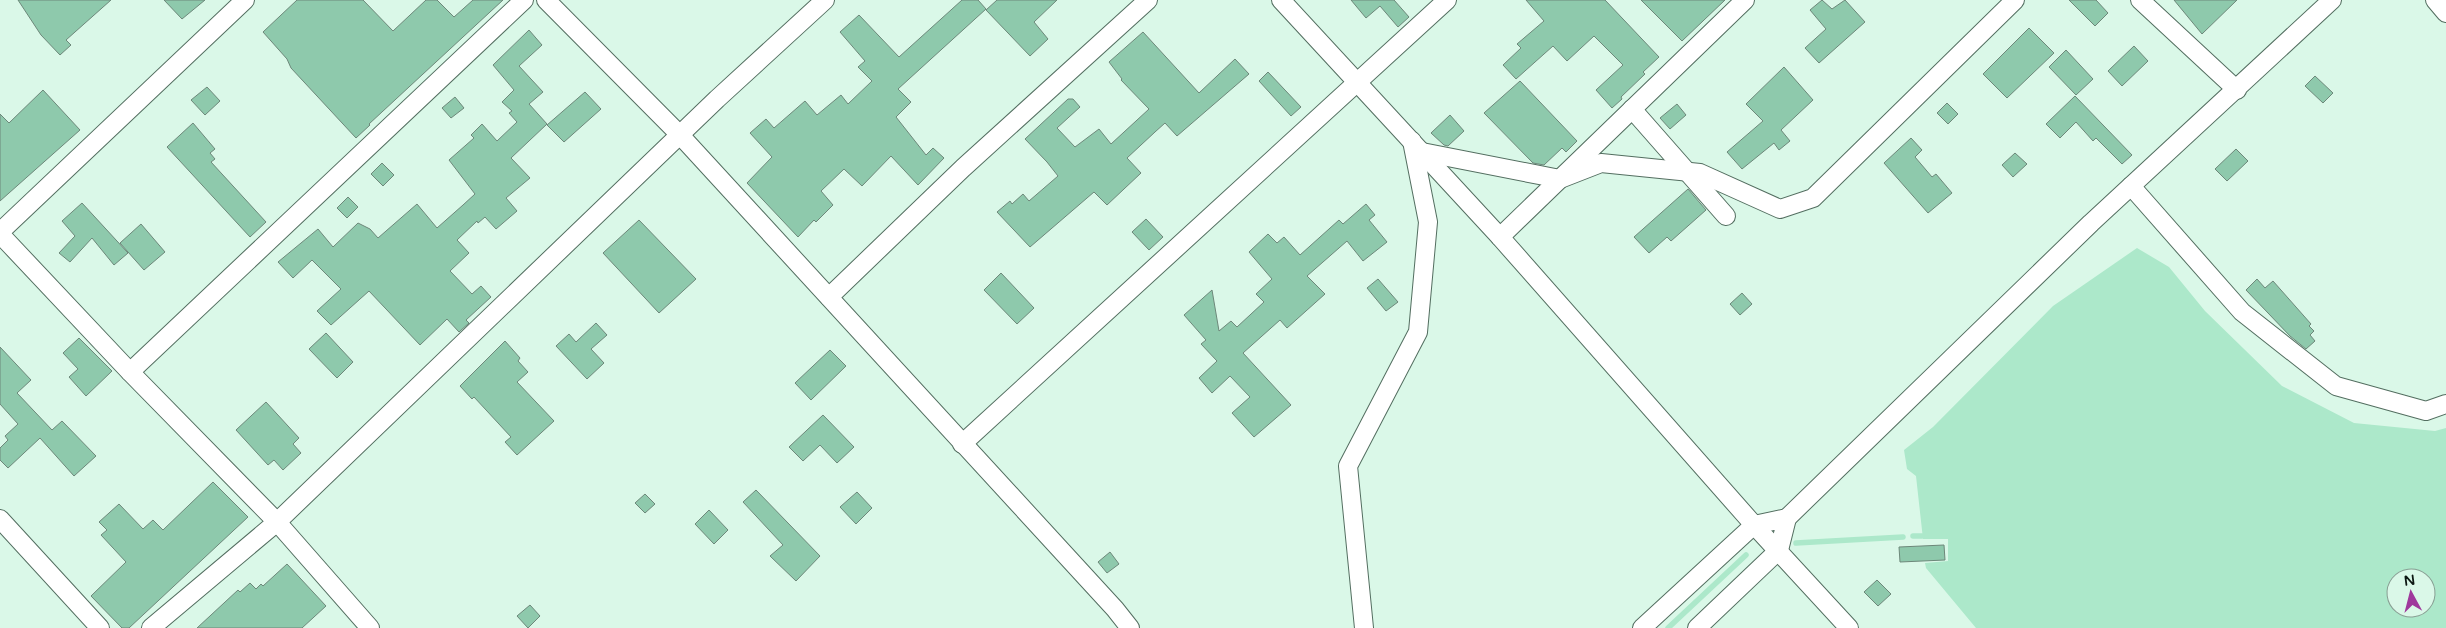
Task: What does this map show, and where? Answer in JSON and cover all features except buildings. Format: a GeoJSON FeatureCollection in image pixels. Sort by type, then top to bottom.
{"type":"FeatureCollection","features":[{"type":"Feature","properties":{"kind":"street"},"geometry":{"type":"LineString","coordinates":[[245,0],[0,233],[130,372],[276,522],[370,628]]}},
{"type":"Feature","properties":{"kind":"street"},"geometry":{"type":"LineString","coordinates":[[130,372],[524,0]]}},
{"type":"Feature","properties":{"kind":"street"},"geometry":{"type":"LineString","coordinates":[[546,0],[680,135],[1115,609],[1130,628]]}},
{"type":"Feature","properties":{"kind":"street"},"geometry":{"type":"LineString","coordinates":[[151,628],[276,522],[680,135],[825,0]]}},
{"type":"Feature","properties":{"kind":"street"},"geometry":{"type":"LineString","coordinates":[[828,297],[964,168],[1148,0]]}},
{"type":"Feature","properties":{"kind":"street"},"geometry":{"type":"LineString","coordinates":[[1281,0],[1417,146],[1754,525],[1780,550],[1850,628]]}},
{"type":"Feature","properties":{"kind":"street"},"geometry":{"type":"LineString","coordinates":[[962,444],[1447,0]]}},
{"type":"Feature","properties":{"kind":"street"},"geometry":{"type":"LineString","coordinates":[[1500,238],[1745,0]]}},
{"type":"Feature","properties":{"kind":"street"},"geometry":{"type":"LineString","coordinates":[[1417,146],[1560,179],[1601,163],[1700,173],[1780,209],[1813,198],[2015,0]]}},
{"type":"Feature","properties":{"kind":"street"},"geometry":{"type":"LineString","coordinates":[[2140,0],[2237,90]]}},
{"type":"Feature","properties":{"kind":"street"},"geometry":{"type":"LineString","coordinates":[[1642,628],[1754,525],[1787,518],[2131,186],[2237,90],[2332,0]]}},
{"type":"Feature","properties":{"kind":"street"},"geometry":{"type":"LineString","coordinates":[[2435,0],[2446,12]]}},
{"type":"Feature","properties":{"kind":"street"},"geometry":{"type":"LineString","coordinates":[[1632,109],[1726,216]]}},
{"type":"Feature","properties":{"kind":"street"},"geometry":{"type":"LineString","coordinates":[[1364,628],[1348,466],[1418,332],[1428,222],[1417,146]]}},
{"type":"Feature","properties":{"kind":"street"},"geometry":{"type":"LineString","coordinates":[[2131,186],[2242,312],[2336,386],[2426,410],[2446,404]]}},
{"type":"Feature","properties":{"kind":"street"},"geometry":{"type":"LineString","coordinates":[[1697,628],[1780,550],[1787,518]]}},
{"type":"Feature","properties":{"kind":"street"},"geometry":{"type":"LineString","coordinates":[[0,519],[100,628]]}},
{"type":"Feature","properties":{"kind":"shaded area"},"geometry":{"type":"Polygon","coordinates":[[[2137,248],[2169,267],[2205,311],[2282,386],[2354,423],[2435,431],[2446,428],[2446,628],[1976,628],[1926,568],[1925,563],[1948,561],[1948,539],[1923,539],[1916,476],[1907,469],[1904,450],[1933,427],[2053,306],[2137,248]]]}},
{"type":"Feature","properties":{"kind":"waterway"},"geometry":{"type":"LineString","coordinates":[[1913,536],[1922,536]]}},
{"type":"Feature","properties":{"kind":"waterway"},"geometry":{"type":"LineString","coordinates":[[1796,543],[1903,537]]}},
{"type":"Feature","properties":{"kind":"waterway"},"geometry":{"type":"LineString","coordinates":[[1668,628],[1746,555]]}}]}
